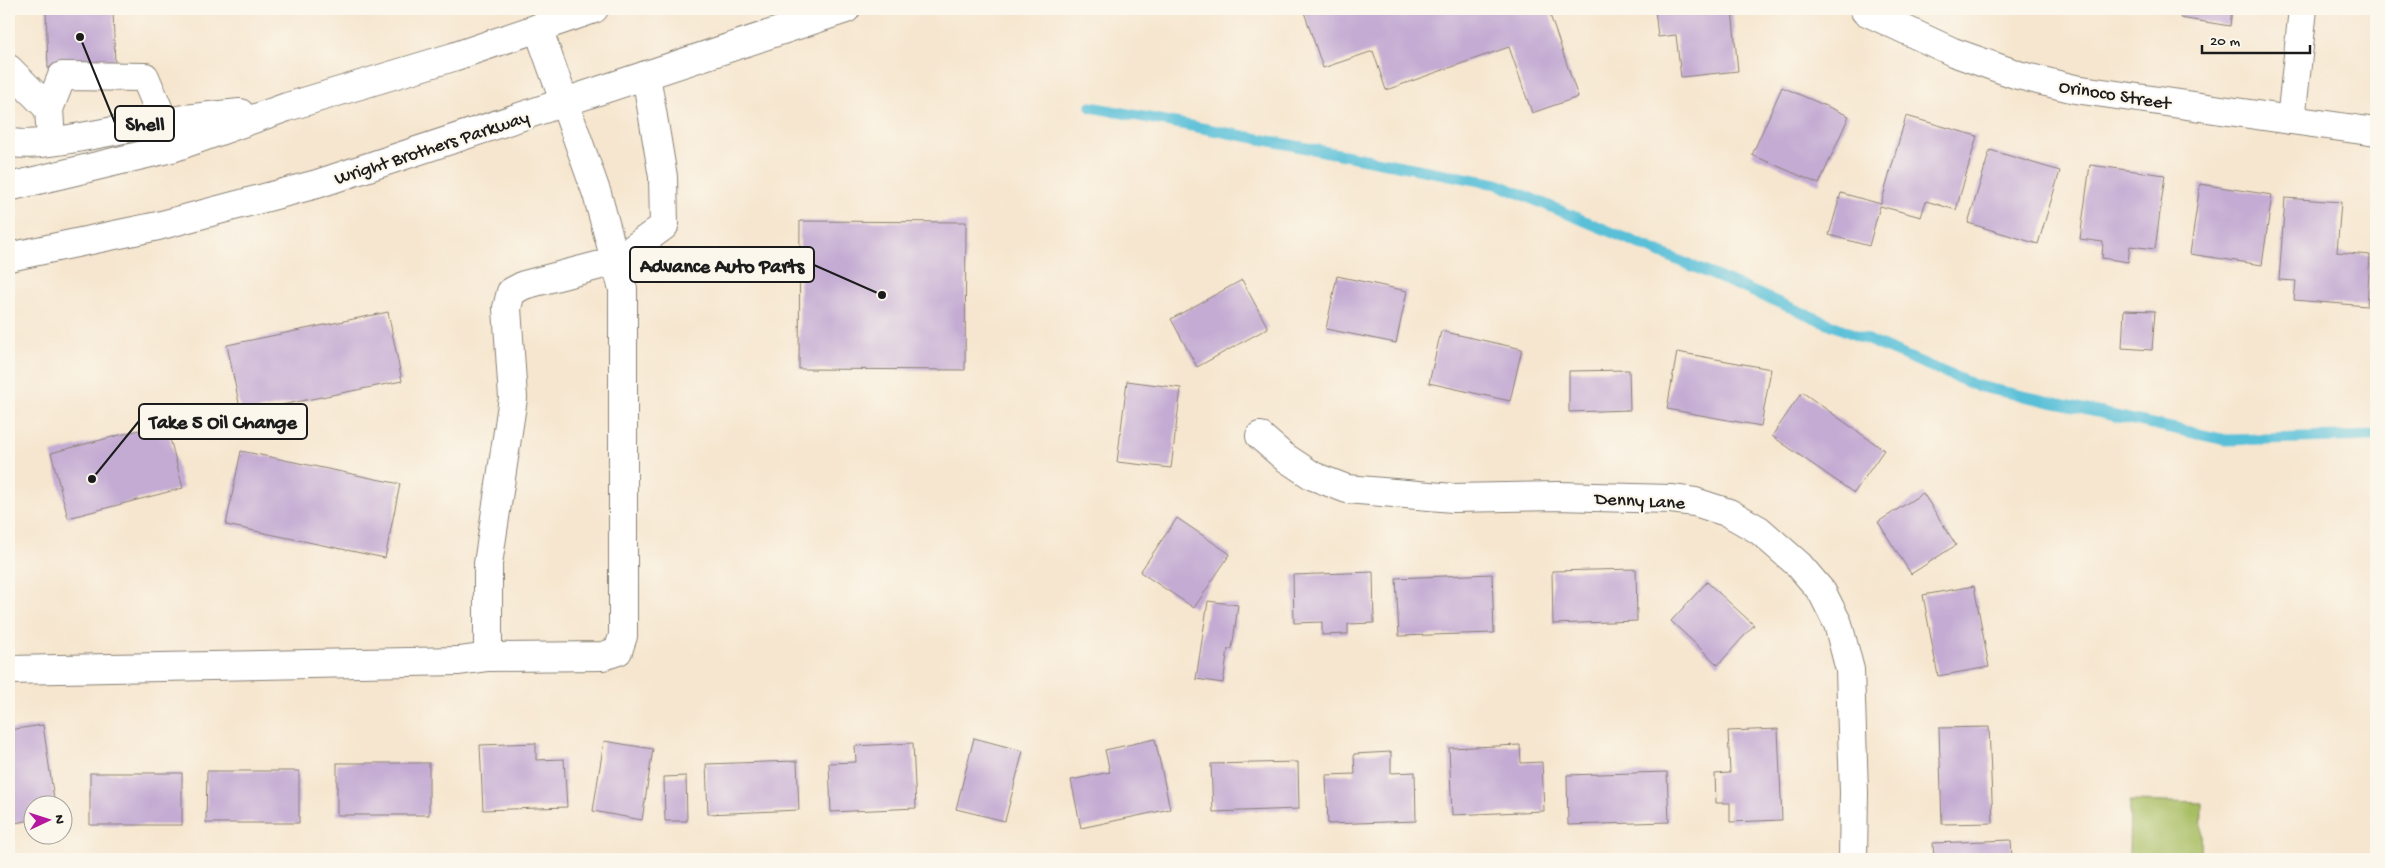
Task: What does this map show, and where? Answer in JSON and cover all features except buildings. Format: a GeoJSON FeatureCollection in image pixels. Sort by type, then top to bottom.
{"type":"FeatureCollection","features":[{"type":"Feature","properties":{"kind":"main road"},"geometry":{"type":"LineString","coordinates":[[9,187],[172,148],[287,107],[453,56],[594,9]]}},
{"type":"Feature","properties":{"kind":"main road","name":"Wright Brothers Parkway"},"geometry":{"type":"LineString","coordinates":[[9,257],[158,226],[317,184],[846,9]]}},
{"type":"Feature","properties":{"kind":"main road"},"geometry":{"type":"LineString","coordinates":[[2291,120],[2303,9]]}},
{"type":"Feature","properties":{"kind":"main road","name":"Orinoco Street"},"geometry":{"type":"LineString","coordinates":[[1865,11],[1953,52],[2018,75],[2075,89],[2376,132]]}},
{"type":"Feature","properties":{"kind":"main road"},"geometry":{"type":"LineString","coordinates":[[9,670],[459,661],[488,657],[603,656],[618,651],[623,636],[623,289],[597,194],[538,28]]}},
{"type":"Feature","properties":{"kind":"main road"},"geometry":{"type":"LineString","coordinates":[[9,62],[49,109]]}},
{"type":"Feature","properties":{"kind":"main road"},"geometry":{"type":"LineString","coordinates":[[488,657],[488,564],[514,398],[507,308],[512,292],[524,285],[616,261],[664,226],[663,177],[646,75]]}},
{"type":"Feature","properties":{"kind":"main road"},"geometry":{"type":"LineString","coordinates":[[51,141],[49,109],[62,76],[145,77],[164,122]]}},
{"type":"Feature","properties":{"kind":"main road"},"geometry":{"type":"LineString","coordinates":[[9,142],[15,144],[51,141],[164,122],[287,107]]}},
{"type":"Feature","properties":{"kind":"main road","name":"Denny Lane"},"geometry":{"type":"LineString","coordinates":[[1260,436],[1283,456],[1313,476],[1347,489],[1453,498],[1558,496],[1671,499],[1695,502],[1729,513],[1759,530],[1799,564],[1822,592],[1838,624],[1850,670],[1854,792],[1853,859]]}},
{"type":"Feature","properties":{"kind":"green space"},"geometry":{"type":"Polygon","coordinates":[[[2130,801],[2202,803],[2201,859],[2129,859],[2130,801]]]}},
{"type":"Feature","properties":{"kind":"waterway"},"geometry":{"type":"LineString","coordinates":[[1091,107],[1497,184],[1977,386],[2226,440],[2376,436]]}},
{"type":"Feature","properties":{"kind":"place","name":"Shell"},"geometry":{"type":"Point","coordinates":[80,37]}},
{"type":"Feature","properties":{"kind":"place","name":"Advance Auto Parts"},"geometry":{"type":"Point","coordinates":[882,295]}},
{"type":"Feature","properties":{"kind":"place","name":"Take 5 Oil Change"},"geometry":{"type":"Point","coordinates":[92,479]}}]}
